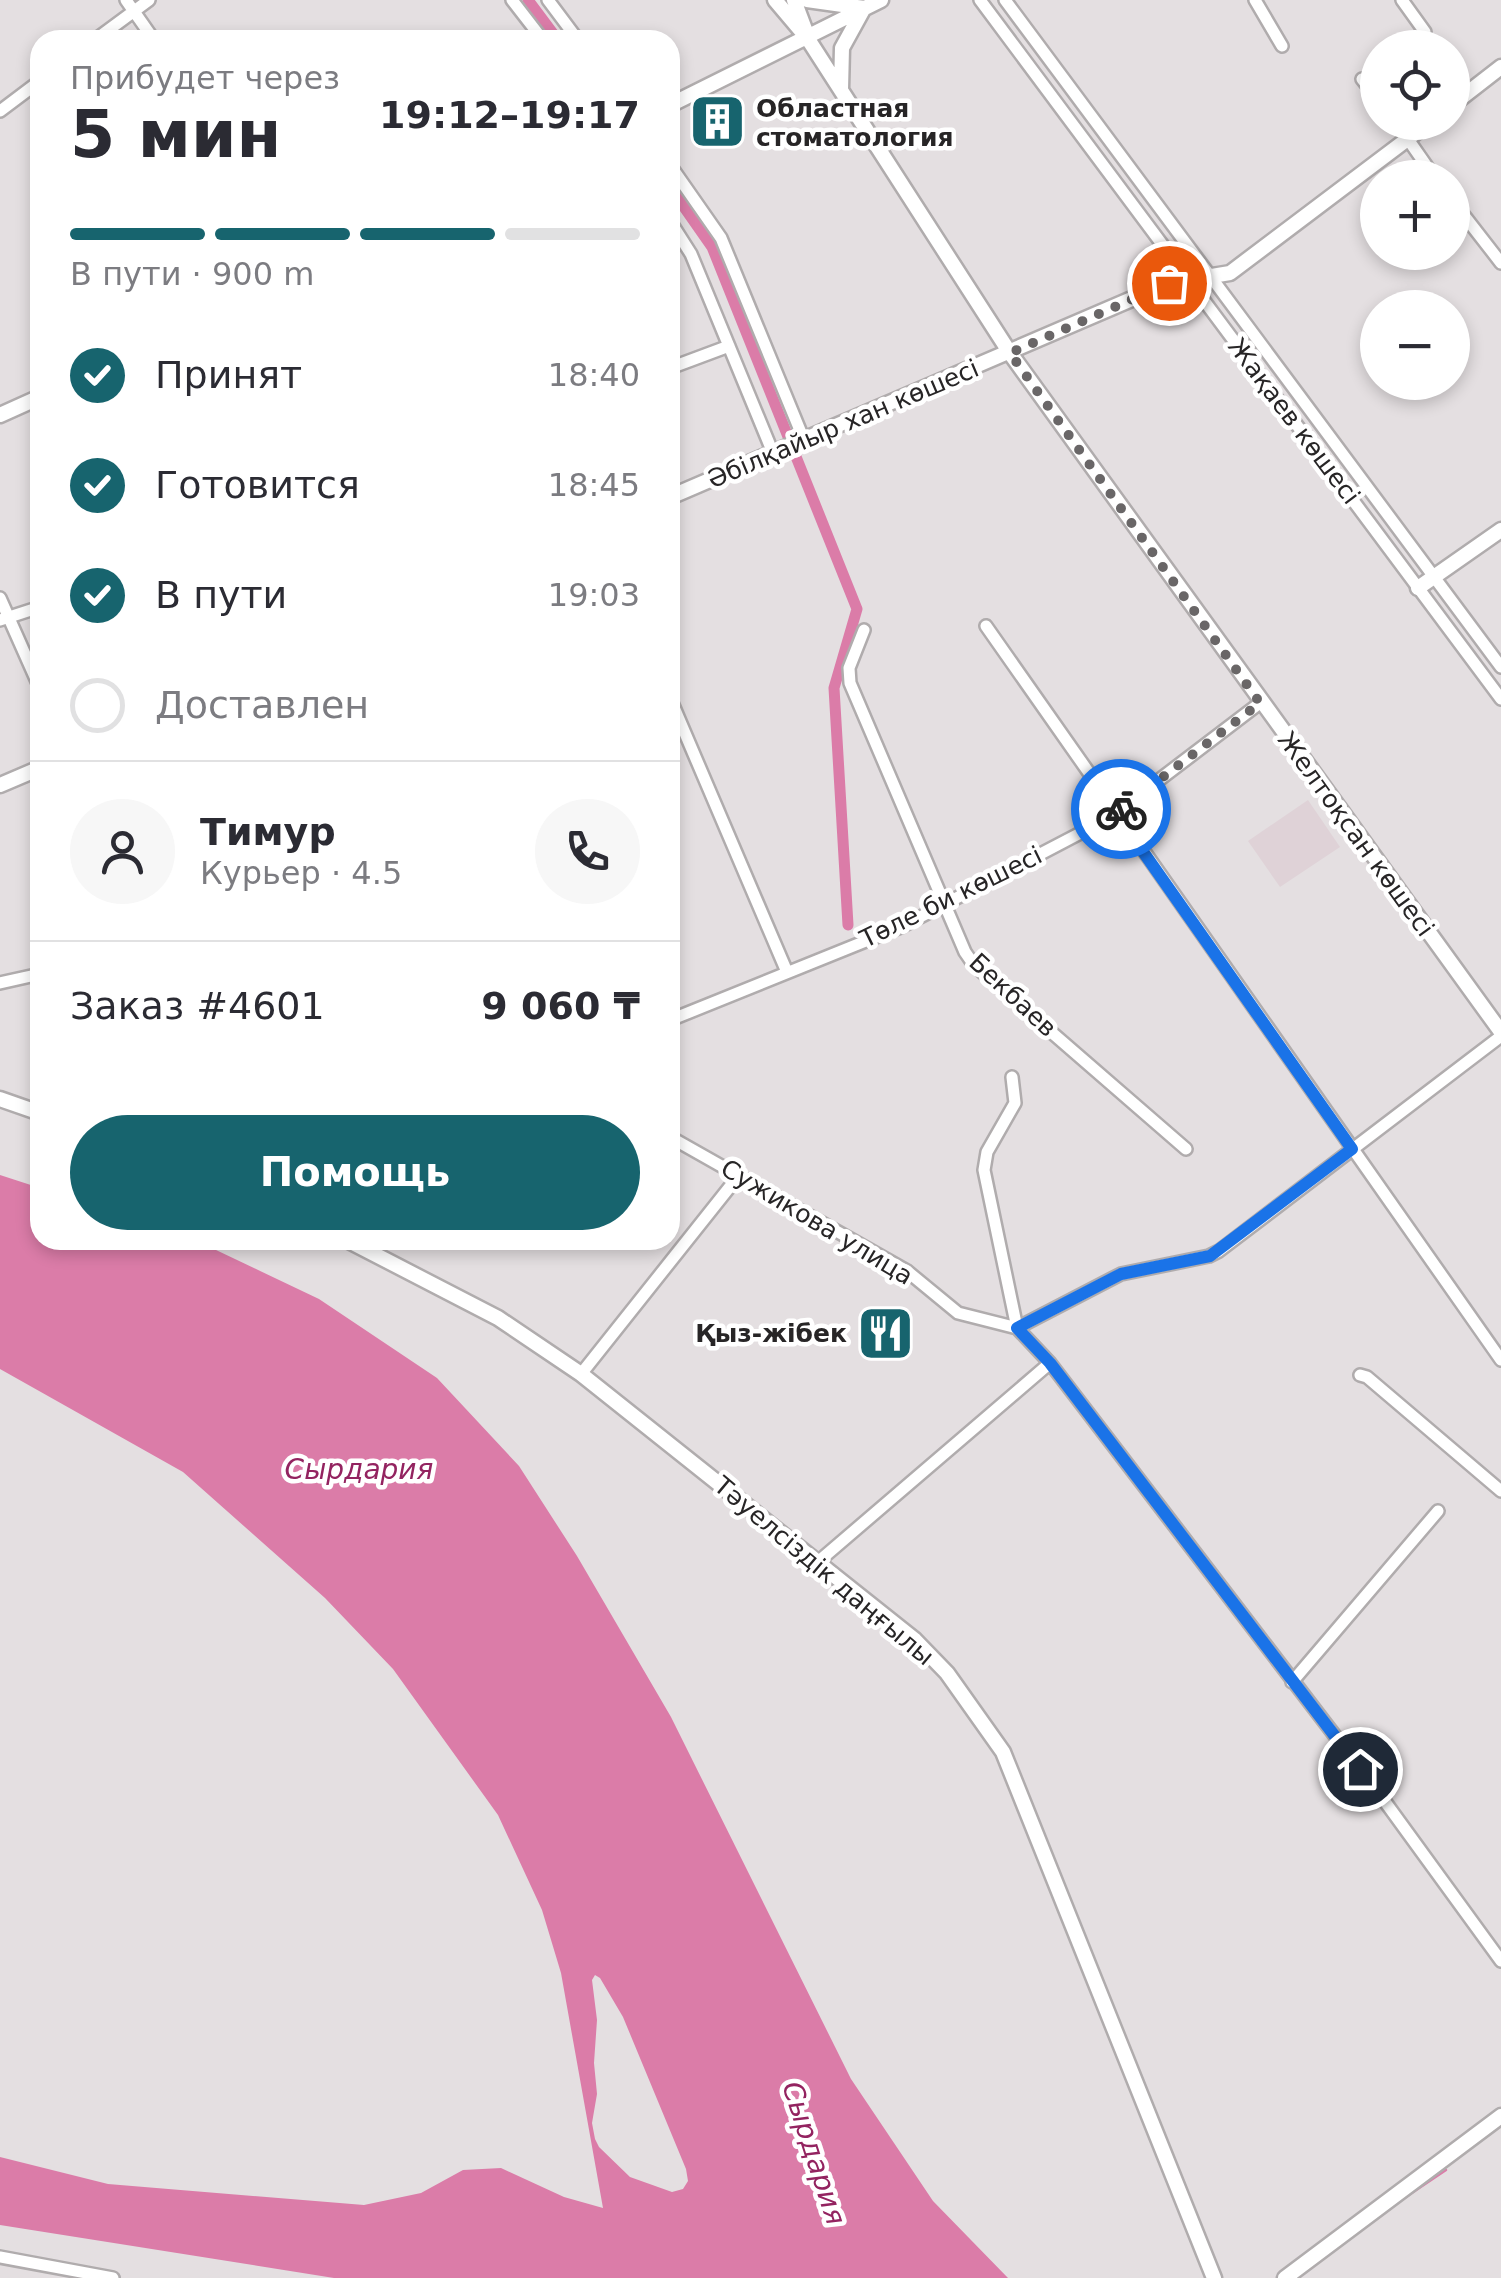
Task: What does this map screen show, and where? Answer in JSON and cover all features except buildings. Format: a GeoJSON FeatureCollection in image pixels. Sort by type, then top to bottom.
{"type":"FeatureCollection","features":[{"type":"Feature","properties":{"kind":"street"},"geometry":{"type":"LineString","coordinates":[[126,0],[147,30]]}},
{"type":"Feature","properties":{"kind":"street"},"geometry":{"type":"LineString","coordinates":[[109,30],[149,0]]}},
{"type":"Feature","properties":{"kind":"street"},"geometry":{"type":"LineString","coordinates":[[512,0],[535,30]]}},
{"type":"Feature","properties":{"kind":"street"},"geometry":{"type":"LineString","coordinates":[[548,0],[570,30]]}},
{"type":"Feature","properties":{"kind":"street","name":"Желтоқсан көшесі"},"geometry":{"type":"LineString","coordinates":[[776,0],[808,39],[1010,353],[1501,1034]]}},
{"type":"Feature","properties":{"kind":"street","name":"Желтоқсан көшесі"},"geometry":{"type":"LineString","coordinates":[[794,0],[808,39]]}},
{"type":"Feature","properties":{"kind":"street"},"geometry":{"type":"LineString","coordinates":[[807,0],[864,8]]}},
{"type":"Feature","properties":{"kind":"street"},"geometry":{"type":"LineString","coordinates":[[680,100],[880,0]]}},
{"type":"Feature","properties":{"kind":"street","name":"Жақаев көшесі"},"geometry":{"type":"LineString","coordinates":[[980,0],[1501,698]]}},
{"type":"Feature","properties":{"kind":"street","name":"Жақаев көшесі"},"geometry":{"type":"LineString","coordinates":[[1004,0],[1501,667]]}},
{"type":"Feature","properties":{"kind":"street"},"geometry":{"type":"LineString","coordinates":[[1255,0],[1282,46]]}},
{"type":"Feature","properties":{"kind":"street"},"geometry":{"type":"LineString","coordinates":[[1402,0],[1424,30]]}},
{"type":"Feature","properties":{"kind":"street"},"geometry":{"type":"LineString","coordinates":[[841,90],[842,48],[864,8]]}},
{"type":"Feature","properties":{"kind":"street"},"geometry":{"type":"LineString","coordinates":[[1470,91],[1501,67]]}},
{"type":"Feature","properties":{"kind":"street"},"geometry":{"type":"LineString","coordinates":[[0,111],[30,88]]}},
{"type":"Feature","properties":{"kind":"street"},"geometry":{"type":"LineString","coordinates":[[1407,141],[1421,160]]}},
{"type":"Feature","properties":{"kind":"street","name":"Әбілқайыр хан көшесі"},"geometry":{"type":"LineString","coordinates":[[680,494],[1169,283],[1230,273],[1407,141]]}},
{"type":"Feature","properties":{"kind":"street"},"geometry":{"type":"LineString","coordinates":[[680,179],[721,238],[804,440]]}},
{"type":"Feature","properties":{"kind":"street"},"geometry":{"type":"LineString","coordinates":[[1470,224],[1501,264]]}},
{"type":"Feature","properties":{"kind":"street"},"geometry":{"type":"LineString","coordinates":[[680,237],[691,254],[773,453]]}},
{"type":"Feature","properties":{"kind":"street"},"geometry":{"type":"LineString","coordinates":[[680,364],[729,346]]}},
{"type":"Feature","properties":{"kind":"street"},"geometry":{"type":"LineString","coordinates":[[0,415],[30,402]]}},
{"type":"Feature","properties":{"kind":"street"},"geometry":{"type":"LineString","coordinates":[[1418,588],[1501,530]]}},
{"type":"Feature","properties":{"kind":"street"},"geometry":{"type":"LineString","coordinates":[[0,598],[4,618],[30,669]]}},
{"type":"Feature","properties":{"kind":"street"},"geometry":{"type":"LineString","coordinates":[[4,618],[30,610]]}},
{"type":"Feature","properties":{"kind":"street"},"geometry":{"type":"LineString","coordinates":[[986,626],[1501,1360]]}},
{"type":"Feature","properties":{"kind":"street","name":"Бекбаев"},"geometry":{"type":"LineString","coordinates":[[864,630],[849,668],[850,683],[974,965],[1186,1149]]}},
{"type":"Feature","properties":{"kind":"street","name":"Төле би көшесі"},"geometry":{"type":"LineString","coordinates":[[680,1016],[903,926],[1117,812],[1260,703]]}},
{"type":"Feature","properties":{"kind":"street"},"geometry":{"type":"LineString","coordinates":[[680,721],[787,972]]}},
{"type":"Feature","properties":{"kind":"street"},"geometry":{"type":"LineString","coordinates":[[0,785],[30,772]]}},
{"type":"Feature","properties":{"kind":"street"},"geometry":{"type":"LineString","coordinates":[[0,983],[30,976]]}},
{"type":"Feature","properties":{"kind":"street"},"geometry":{"type":"LineString","coordinates":[[1017,1328],[1121,1274],[1210,1256],[1501,1034]]}},
{"type":"Feature","properties":{"kind":"street"},"geometry":{"type":"LineString","coordinates":[[1012,1077],[1016,1104],[987,1152],[984,1170],[1017,1328],[1050,1363],[1378,1792],[1501,1961]]}},
{"type":"Feature","properties":{"kind":"street"},"geometry":{"type":"LineString","coordinates":[[0,1099],[30,1110]]}},
{"type":"Feature","properties":{"kind":"street","name":"Сужикова улица"},"geometry":{"type":"LineString","coordinates":[[680,1143],[907,1271],[958,1314],[1017,1328]]}},
{"type":"Feature","properties":{"kind":"street"},"geometry":{"type":"LineString","coordinates":[[680,1249],[740,1174]]}},
{"type":"Feature","properties":{"kind":"street","name":"Тәуелсіздік даңғылы"},"geometry":{"type":"LineString","coordinates":[[366,1250],[498,1318],[581,1374],[915,1640],[946,1673],[1003,1752],[1214,2278]]}},
{"type":"Feature","properties":{"kind":"street"},"geometry":{"type":"LineString","coordinates":[[581,1374],[680,1250]]}},
{"type":"Feature","properties":{"kind":"street"},"geometry":{"type":"LineString","coordinates":[[818,1561],[1050,1363]]}},
{"type":"Feature","properties":{"kind":"street"},"geometry":{"type":"LineString","coordinates":[[1360,1375],[1368,1377],[1501,1491]]}},
{"type":"Feature","properties":{"kind":"street"},"geometry":{"type":"LineString","coordinates":[[1292,1682],[1438,1511]]}},
{"type":"Feature","properties":{"kind":"street"},"geometry":{"type":"LineString","coordinates":[[1285,2278],[1501,2116]]}},
{"type":"Feature","properties":{"kind":"street"},"geometry":{"type":"LineString","coordinates":[[0,2257],[114,2278]]}},
{"type":"Feature","properties":{"kind":"shaded area"},"geometry":{"type":"Polygon","coordinates":[[[1308,800],[1340,847],[1280,887],[1248,841],[1308,800]]]}},
{"type":"Feature","properties":{"kind":"water","name":"Сырдария"},"geometry":{"type":"Polygon","coordinates":[[[0,1175],[30,1185],[30,1250],[216,1250],[319,1299],[437,1378],[519,1466],[671,1717],[851,2079],[933,2201],[1008,2278],[334,2278],[0,2225],[0,2157],[108,2184],[364,2205],[421,2193],[463,2170],[501,2168],[564,2197],[603,2208],[561,1973],[542,1910],[498,1815],[393,1669],[325,1598],[183,1472],[0,1369],[0,1175]],[[595,1975],[595,2139],[630,2177],[672,2192],[683,2189],[688,2181],[686,2169],[623,2017],[595,1975]]]}},
{"type":"Feature","properties":{"kind":"waterway"},"geometry":{"type":"LineString","coordinates":[[528,0],[550,30]]}},
{"type":"Feature","properties":{"kind":"waterway"},"geometry":{"type":"LineString","coordinates":[[680,201],[712,247],[857,609],[834,688],[848,925]]}},
{"type":"Feature","properties":{"kind":"waterway"},"geometry":{"type":"LineString","coordinates":[[1385,2211],[1446,2170]]}},
{"type":"Feature","properties":{"kind":"way so far"},"geometry":{"type":"LineString","coordinates":[[1121,809],[1260,703],[1010,353],[1169,283]]}},
{"type":"Feature","properties":{"kind":"place","name":"Областная стоматология"},"geometry":{"type":"Point","coordinates":[717,122]}},
{"type":"Feature","properties":{"kind":"place","name":"Қыз-жібек"},"geometry":{"type":"Point","coordinates":[886,1333]}},
{"type":"Feature","properties":{"kind":"route"},"geometry":{"type":"LineString","coordinates":[[1121,809],[1117,812],[1132,836],[1352,1149],[1210,1256],[1121,1274],[1017,1328],[1050,1363],[1360,1769]]}}]}
